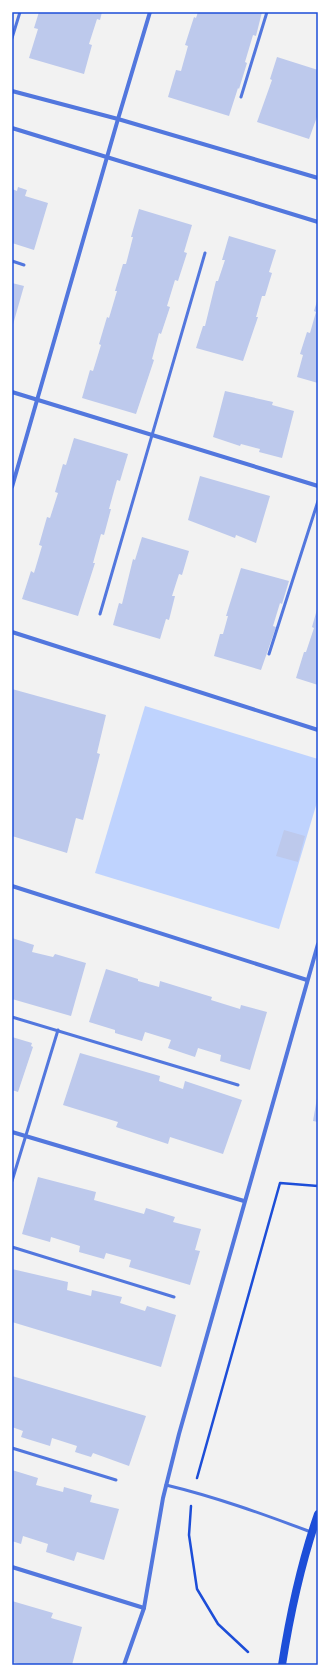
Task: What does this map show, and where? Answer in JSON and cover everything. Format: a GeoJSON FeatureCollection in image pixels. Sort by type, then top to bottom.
{"type":"FeatureCollection","features":[{"type":"Feature","properties":{"kind":"main road"},"geometry":{"type":"LineString","coordinates":[[282,1665],[295,1594],[315,1533],[318,1514]]}},
{"type":"Feature","properties":{"kind":"street"},"geometry":{"type":"LineString","coordinates":[[12,487],[36,399],[150,12]]}},
{"type":"Feature","properties":{"kind":"street"},"geometry":{"type":"LineString","coordinates":[[12,91],[118,119],[318,178]]}},
{"type":"Feature","properties":{"kind":"street"},"geometry":{"type":"LineString","coordinates":[[12,128],[318,222]]}},
{"type":"Feature","properties":{"kind":"street"},"geometry":{"type":"LineString","coordinates":[[12,392],[318,486]]}},
{"type":"Feature","properties":{"kind":"street"},"geometry":{"type":"LineString","coordinates":[[12,632],[318,730]]}},
{"type":"Feature","properties":{"kind":"street"},"geometry":{"type":"LineString","coordinates":[[12,886],[307,980]]}},
{"type":"Feature","properties":{"kind":"street"},"geometry":{"type":"LineString","coordinates":[[124,1665],[144,1608],[166,1485],[244,1201],[318,944]]}},
{"type":"Feature","properties":{"kind":"street"},"geometry":{"type":"LineString","coordinates":[[12,1132],[244,1201]]}},
{"type":"Feature","properties":{"kind":"street"},"geometry":{"type":"LineString","coordinates":[[12,1568],[144,1608]]}},
{"type":"Feature","properties":{"kind":"lane"},"geometry":{"type":"LineString","coordinates":[[12,38],[20,12]]}},
{"type":"Feature","properties":{"kind":"lane"},"geometry":{"type":"LineString","coordinates":[[241,97],[267,12]]}},
{"type":"Feature","properties":{"kind":"lane"},"geometry":{"type":"LineString","coordinates":[[100,614],[205,254]]}},
{"type":"Feature","properties":{"kind":"lane"},"geometry":{"type":"LineString","coordinates":[[12,261],[24,265]]}},
{"type":"Feature","properties":{"kind":"lane"},"geometry":{"type":"LineString","coordinates":[[269,654],[318,502]]}},
{"type":"Feature","properties":{"kind":"lane"},"geometry":{"type":"LineString","coordinates":[[12,1017],[238,1085]]}},
{"type":"Feature","properties":{"kind":"lane"},"geometry":{"type":"LineString","coordinates":[[12,1181],[58,1030]]}},
{"type":"Feature","properties":{"kind":"lane"},"geometry":{"type":"LineString","coordinates":[[12,1246],[174,1297]]}},
{"type":"Feature","properties":{"kind":"lane"},"geometry":{"type":"LineString","coordinates":[[12,1448],[116,1480]]}},
{"type":"Feature","properties":{"kind":"lane"},"geometry":{"type":"LineString","coordinates":[[166,1485],[194,1491],[241,1506],[315,1533]]}},
{"type":"Feature","properties":{"kind":"path"},"geometry":{"type":"LineString","coordinates":[[248,1652],[218,1624],[197,1589],[189,1535],[194,1491],[280,1183],[318,1186]]}},
{"type":"Feature","properties":{"kind":"water"},"geometry":{"type":"Polygon","coordinates":[[[145,706],[318,759],[318,799],[279,929],[95,873],[145,706]]]}},
{"type":"Feature","properties":{"kind":"building"},"geometry":{"type":"Polygon","coordinates":[[[39,12],[102,12],[100,20],[97,19],[89,44],[92,45],[84,74],[29,58],[38,29],[34,28],[39,12]]]}},
{"type":"Feature","properties":{"kind":"building"},"geometry":{"type":"Polygon","coordinates":[[[198,12],[262,12],[256,36],[253,35],[245,62],[247,63],[229,116],[168,97],[176,70],[181,71],[188,46],[185,45],[194,17],[196,18],[198,12]]]}},
{"type":"Feature","properties":{"kind":"building"},"geometry":{"type":"Polygon","coordinates":[[[277,57],[318,70],[318,114],[309,139],[257,122],[272,80],[270,79],[277,57]]]}},
{"type":"Feature","properties":{"kind":"building"},"geometry":{"type":"Polygon","coordinates":[[[18,187],[27,190],[25,196],[48,203],[34,250],[12,243],[12,189],[17,191],[18,187]]]}},
{"type":"Feature","properties":{"kind":"building"},"geometry":{"type":"Polygon","coordinates":[[[139,209],[192,225],[184,252],[187,253],[178,281],[175,280],[167,306],[170,307],[161,334],[159,333],[152,359],[154,360],[136,414],[82,398],[90,370],[93,371],[101,345],[99,344],[107,317],[109,318],[123,264],[126,264],[133,237],[131,237],[139,209]]]}},
{"type":"Feature","properties":{"kind":"building"},"geometry":{"type":"Polygon","coordinates":[[[229,236],[276,250],[269,272],[272,273],[265,296],[262,296],[256,317],[258,317],[243,361],[196,348],[203,326],[205,326],[216,281],[218,281],[225,260],[222,260],[229,236]]]}},
{"type":"Feature","properties":{"kind":"building"},"geometry":{"type":"Polygon","coordinates":[[[12,283],[24,286],[12,328],[12,283]]]}},
{"type":"Feature","properties":{"kind":"building"},"geometry":{"type":"Polygon","coordinates":[[[318,298],[318,383],[297,377],[303,355],[300,354],[307,332],[310,333],[318,298]]]}},
{"type":"Feature","properties":{"kind":"building"},"geometry":{"type":"Polygon","coordinates":[[[225,391],[273,402],[272,405],[294,411],[282,458],[259,452],[260,449],[241,444],[240,446],[213,437],[225,391]]]}},
{"type":"Feature","properties":{"kind":"building"},"geometry":{"type":"Polygon","coordinates":[[[74,438],[128,454],[120,481],[117,480],[104,535],[101,534],[93,563],[95,563],[78,616],[22,599],[31,571],[34,573],[42,546],[39,545],[47,517],[50,518],[58,493],[55,492],[63,464],[66,465],[74,438]]]}},
{"type":"Feature","properties":{"kind":"building"},"geometry":{"type":"Polygon","coordinates":[[[200,476],[270,496],[256,543],[236,535],[235,538],[188,520],[200,476]]]}},
{"type":"Feature","properties":{"kind":"building"},"geometry":{"type":"Polygon","coordinates":[[[142,537],[189,551],[182,575],[179,574],[172,596],[175,596],[169,620],[166,619],[160,639],[113,625],[119,603],[122,604],[133,559],[135,560],[142,537]]]}},
{"type":"Feature","properties":{"kind":"building"},"geometry":{"type":"Polygon","coordinates":[[[241,568],[289,581],[282,604],[280,603],[273,626],[276,627],[261,670],[214,656],[220,634],[223,634],[228,616],[226,616],[241,568]]]}},
{"type":"Feature","properties":{"kind":"building"},"geometry":{"type":"Polygon","coordinates":[[[318,606],[318,685],[296,678],[304,652],[306,652],[314,628],[312,627],[318,606]]]}},
{"type":"Feature","properties":{"kind":"building"},"geometry":{"type":"Polygon","coordinates":[[[12,689],[106,715],[97,753],[100,754],[83,820],[76,818],[67,853],[12,836],[12,689]]]}},
{"type":"Feature","properties":{"kind":"building"},"geometry":{"type":"Polygon","coordinates":[[[284,830],[305,836],[298,862],[276,856],[284,830]]]}},
{"type":"Feature","properties":{"kind":"building"},"geometry":{"type":"Polygon","coordinates":[[[12,938],[34,945],[32,952],[53,957],[55,954],[86,963],[71,1016],[12,999],[12,938]]]}},
{"type":"Feature","properties":{"kind":"building"},"geometry":{"type":"Polygon","coordinates":[[[106,969],[159,987],[160,981],[212,997],[211,1000],[240,1009],[241,1005],[267,1012],[250,1070],[220,1061],[221,1055],[198,1048],[195,1057],[168,1048],[171,1040],[145,1032],[142,1041],[115,1033],[115,1030],[89,1022],[106,969]]]}},
{"type":"Feature","properties":{"kind":"building"},"geometry":{"type":"Polygon","coordinates":[[[12,1037],[32,1043],[31,1046],[33,1047],[18,1092],[12,1090],[12,1037]]]}},
{"type":"Feature","properties":{"kind":"building"},"geometry":{"type":"Polygon","coordinates":[[[80,1053],[160,1076],[159,1081],[183,1089],[185,1081],[242,1100],[223,1154],[170,1137],[168,1144],[116,1127],[118,1122],[63,1105],[80,1053]]]}},
{"type":"Feature","properties":{"kind":"building"},"geometry":{"type":"Polygon","coordinates":[[[318,1098],[318,1122],[313,1121],[318,1098]]]}},
{"type":"Feature","properties":{"kind":"building"},"geometry":{"type":"Polygon","coordinates":[[[38,1177],[96,1192],[94,1200],[144,1214],[146,1208],[175,1217],[173,1222],[201,1229],[195,1250],[200,1251],[190,1285],[129,1267],[131,1260],[106,1253],[104,1259],[79,1252],[80,1246],[51,1237],[50,1242],[22,1234],[38,1177]]]}},
{"type":"Feature","properties":{"kind":"building"},"geometry":{"type":"Polygon","coordinates":[[[12,1269],[68,1282],[67,1290],[91,1296],[92,1290],[122,1297],[120,1303],[145,1311],[147,1306],[176,1315],[161,1367],[12,1322],[12,1269]]]}},
{"type":"Feature","properties":{"kind":"building"},"geometry":{"type":"Polygon","coordinates":[[[12,1376],[146,1416],[129,1466],[93,1453],[91,1457],[75,1452],[77,1446],[52,1438],[50,1446],[21,1437],[23,1431],[12,1427],[12,1376]]]}},
{"type":"Feature","properties":{"kind":"building"},"geometry":{"type":"Polygon","coordinates":[[[12,1470],[38,1478],[36,1485],[63,1492],[64,1487],[92,1495],[90,1502],[119,1509],[104,1560],[77,1552],[74,1561],[46,1552],[48,1544],[23,1536],[21,1544],[12,1541],[12,1470]]]}},
{"type":"Feature","properties":{"kind":"building"},"geometry":{"type":"Polygon","coordinates":[[[12,1601],[53,1613],[51,1618],[82,1627],[72,1665],[23,1665],[12,1662],[12,1601]]]}}]}
